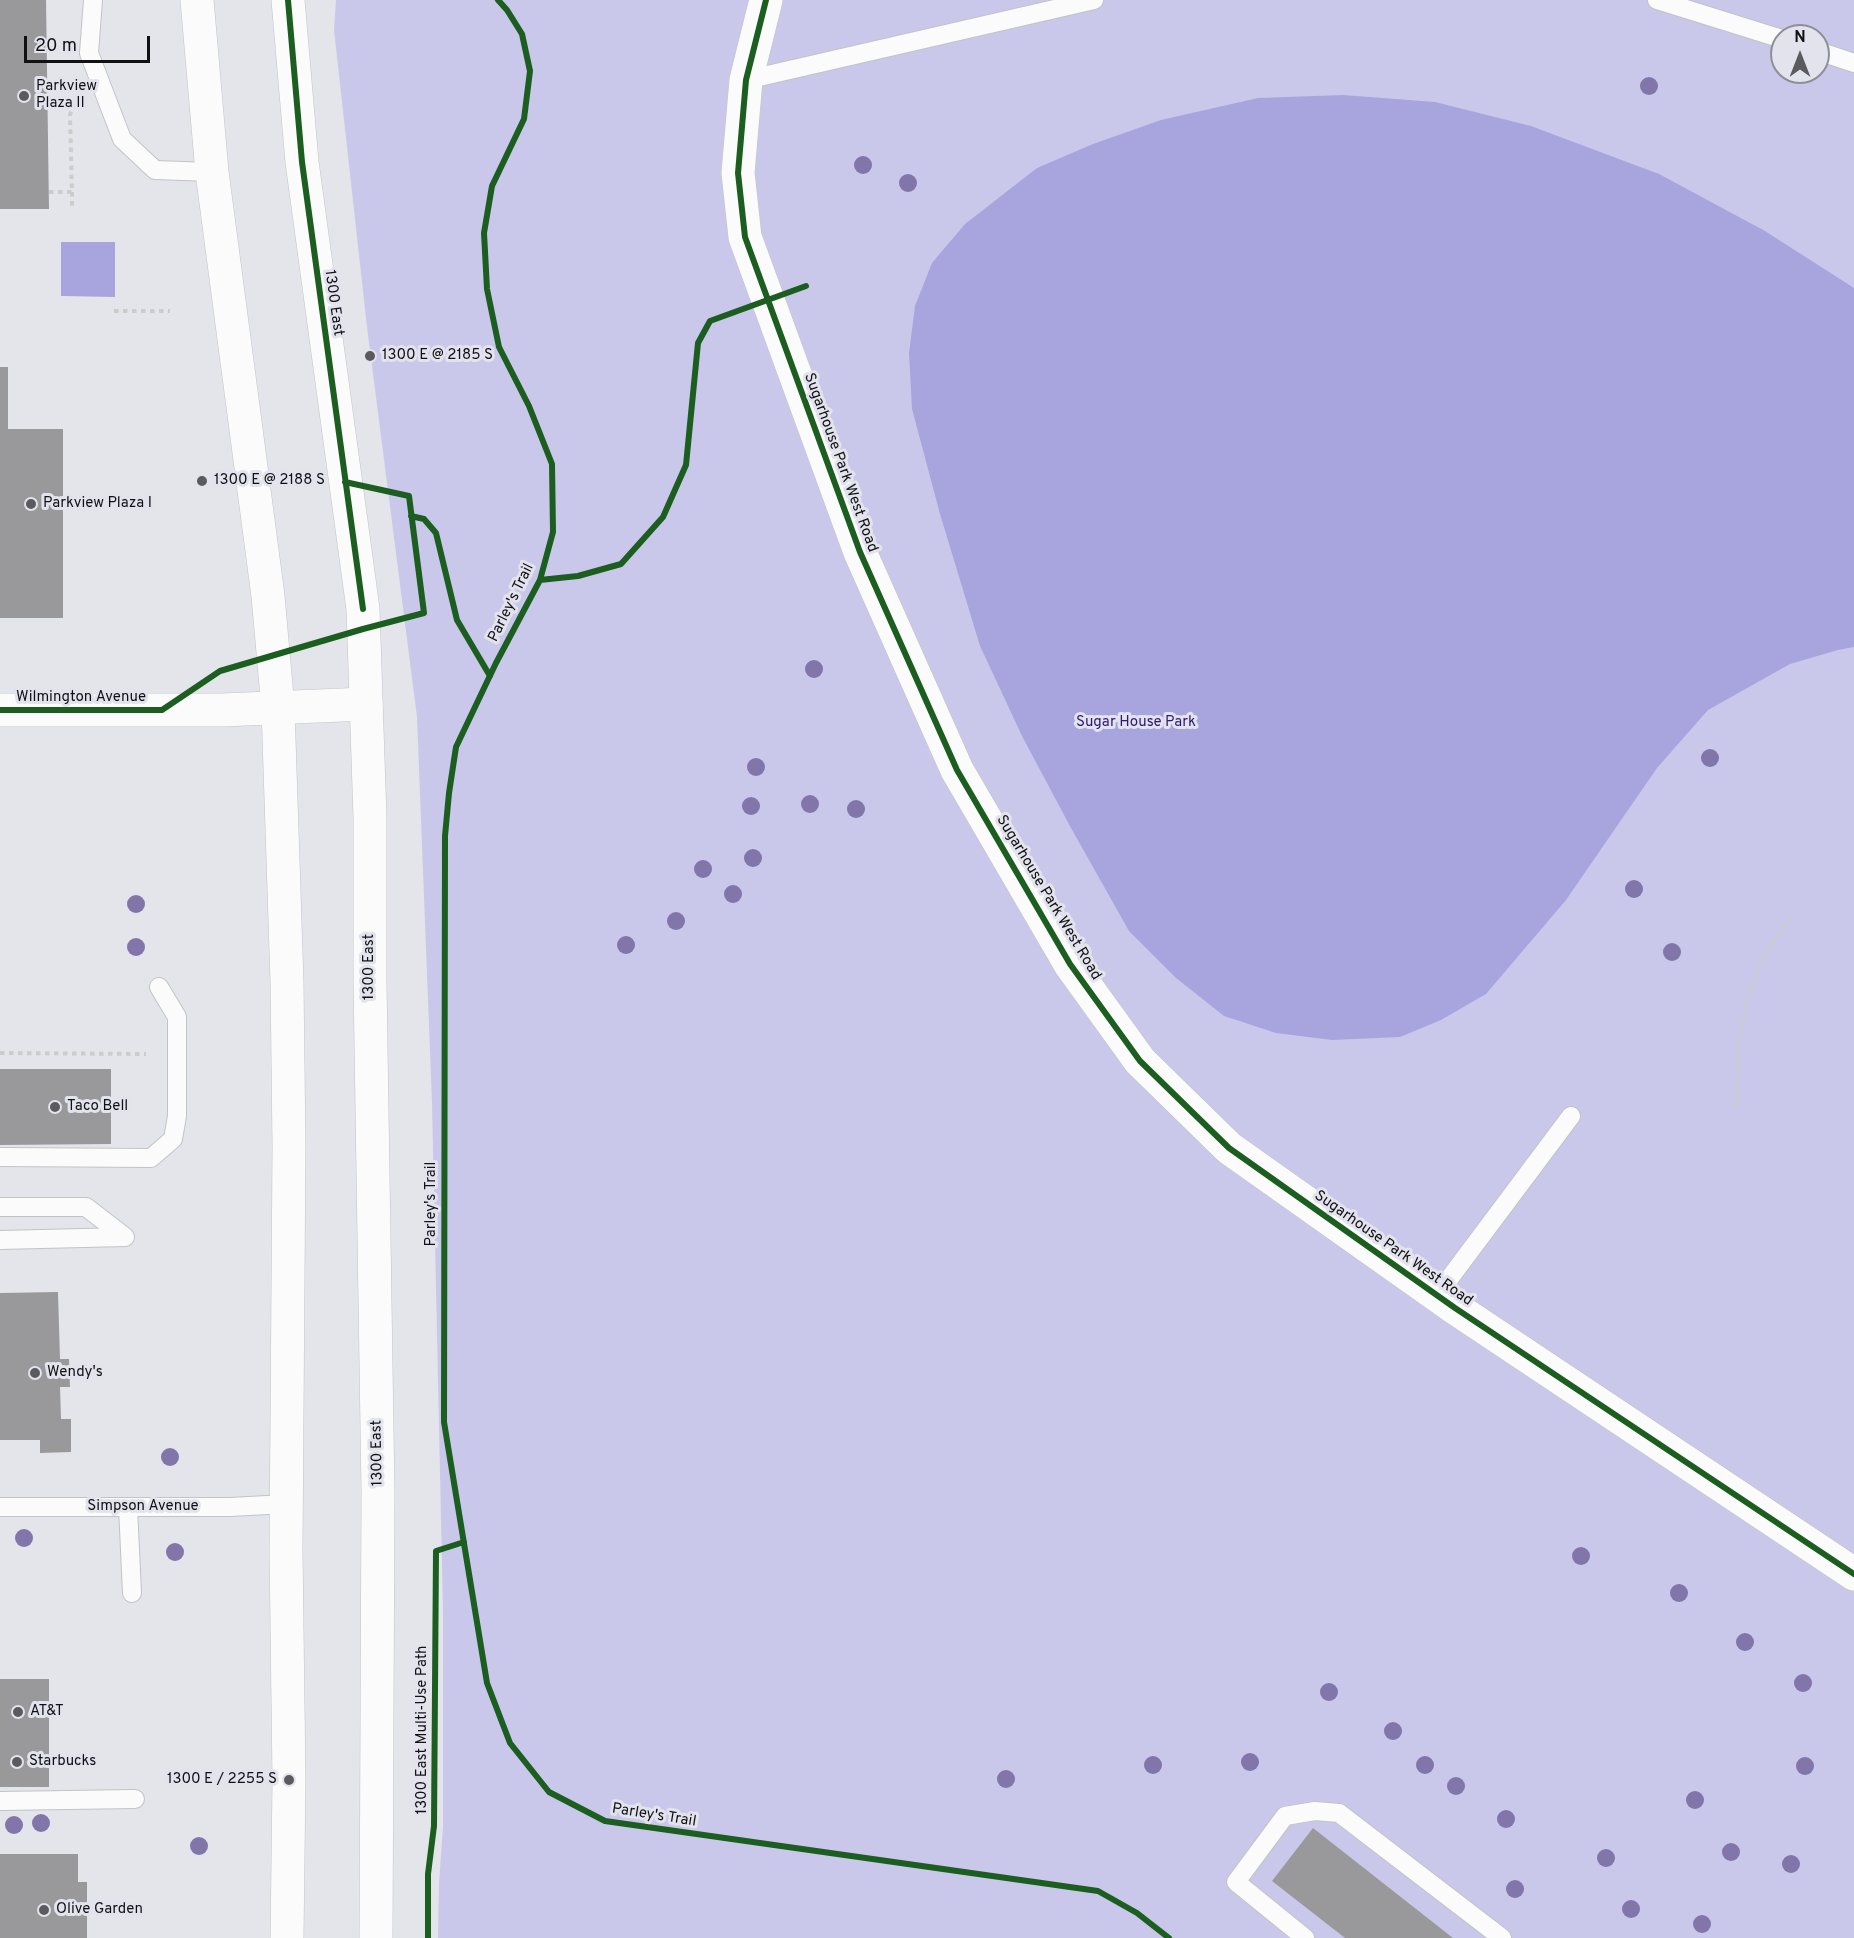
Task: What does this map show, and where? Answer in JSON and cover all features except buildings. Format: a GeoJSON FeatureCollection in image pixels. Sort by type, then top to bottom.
{"type":"FeatureCollection","features":[{"type":"Feature","properties":{"kind":"main road"},"geometry":{"type":"LineString","coordinates":[[197,0],[212,172],[268,596],[278,708],[287,982],[289,1146],[286,1504],[289,1780],[287,1938]]}},
{"type":"Feature","properties":{"kind":"main road","name":"1300 East"},"geometry":{"type":"LineString","coordinates":[[288,0],[302,162],[363,609],[370,818],[370,982],[378,1492],[376,1938]]}},
{"type":"Feature","properties":{"kind":"main road","name":"Sugarhouse Park West Road"},"geometry":{"type":"LineString","coordinates":[[766,0],[746,80],[738,173],[745,237],[860,552],[957,770],[1070,964],[1140,1061],[1228,1148],[1437,1295],[1854,1574]]}},
{"type":"Feature","properties":{"kind":"main road","name":"Wilmington Avenue"},"geometry":{"type":"LineString","coordinates":[[0,710],[222,710],[366,704]]}},
{"type":"Feature","properties":{"kind":"lane"},"geometry":{"type":"LineString","coordinates":[[93,0],[89,53],[122,139],[155,170],[212,172]]}},
{"type":"Feature","properties":{"kind":"lane"},"geometry":{"type":"LineString","coordinates":[[746,80],[1095,0]]}},
{"type":"Feature","properties":{"kind":"lane"},"geometry":{"type":"LineString","coordinates":[[1657,0],[1770,35]]}},
{"type":"Feature","properties":{"kind":"lane"},"geometry":{"type":"LineString","coordinates":[[1830,55],[1854,63]]}},
{"type":"Feature","properties":{"kind":"lane"},"geometry":{"type":"LineString","coordinates":[[0,1157],[151,1158],[172,1139],[177,1116],[177,1017],[159,987]]}},
{"type":"Feature","properties":{"kind":"lane"},"geometry":{"type":"LineString","coordinates":[[1437,1295],[1571,1116]]}},
{"type":"Feature","properties":{"kind":"lane"},"geometry":{"type":"LineString","coordinates":[[0,1207],[86,1207],[125,1237],[0,1240]]}},
{"type":"Feature","properties":{"kind":"lane","name":"Simpson Avenue"},"geometry":{"type":"LineString","coordinates":[[0,1506],[230,1507],[286,1504]]}},
{"type":"Feature","properties":{"kind":"lane"},"geometry":{"type":"LineString","coordinates":[[128,1506],[132,1593]]}},
{"type":"Feature","properties":{"kind":"lane"},"geometry":{"type":"LineString","coordinates":[[0,1801],[135,1799]]}},
{"type":"Feature","properties":{"kind":"lane"},"geometry":{"type":"LineString","coordinates":[[1305,1938],[1236,1882],[1285,1816],[1315,1811],[1339,1813],[1502,1938]]}},
{"type":"Feature","properties":{"kind":"path"},"geometry":{"type":"LineString","coordinates":[[72,209],[70,115],[78,93]]}},
{"type":"Feature","properties":{"kind":"path"},"geometry":{"type":"LineString","coordinates":[[49,192],[72,192]]}},
{"type":"Feature","properties":{"kind":"path"},"geometry":{"type":"LineString","coordinates":[[114,311],[170,311]]}},
{"type":"Feature","properties":{"kind":"path"},"geometry":{"type":"LineString","coordinates":[[1737,1107],[1737,1055],[1747,1000],[1762,959],[1790,916]]}},
{"type":"Feature","properties":{"kind":"path"},"geometry":{"type":"LineString","coordinates":[[0,1053],[146,1054]]}},
{"type":"Feature","properties":{"kind":"green space","name":"Sugar House Park"},"geometry":{"type":"Polygon","coordinates":[[[336,0],[1854,0],[1854,1938],[438,1938],[443,1827],[443,1612],[432,1103],[417,717],[367,327],[334,30],[336,0]]]}},
{"type":"Feature","properties":{"kind":"shaded area"},"geometry":{"type":"Polygon","coordinates":[[[1343,95],[1435,102],[1531,126],[1659,174],[1765,231],[1854,288],[1854,647],[1790,664],[1708,710],[1657,768],[1566,900],[1486,994],[1441,1020],[1400,1037],[1332,1040],[1276,1033],[1224,1016],[1176,978],[1129,931],[1023,738],[980,646],[940,514],[912,409],[909,353],[915,306],[932,263],[965,224],[1037,168],[1093,144],[1161,120],[1258,98],[1343,95]]]}},
{"type":"Feature","properties":{"kind":"shaded area"},"geometry":{"type":"Polygon","coordinates":[[[61,242],[115,242],[115,297],[61,296],[61,242]]]}},
{"type":"Feature","properties":{"kind":"cycle path"},"geometry":{"type":"LineString","coordinates":[[288,0],[302,162],[363,609]]}},
{"type":"Feature","properties":{"kind":"cycle path","name":"Parley's Trail"},"geometry":{"type":"LineString","coordinates":[[498,0],[522,34],[530,71],[524,119],[492,186],[484,233],[487,289],[499,347],[529,406],[552,464],[553,532],[540,580],[496,663],[456,747],[445,836],[444,1422],[487,1683],[510,1743],[549,1792],[605,1821],[1098,1891],[1137,1913],[1169,1938]]}},
{"type":"Feature","properties":{"kind":"cycle path"},"geometry":{"type":"LineString","coordinates":[[766,0],[746,80],[738,173],[745,237],[860,552],[957,770],[1070,964],[1140,1061],[1229,1148],[1455,1308],[1854,1574]]}},
{"type":"Feature","properties":{"kind":"cycle path","name":"Parley's Trail"},"geometry":{"type":"LineString","coordinates":[[540,580],[578,576],[621,564],[663,517],[686,465],[698,343],[710,321],[806,286]]}},
{"type":"Feature","properties":{"kind":"cycle path"},"geometry":{"type":"LineString","coordinates":[[0,710],[162,710],[220,671],[424,613],[409,496],[345,482]]}},
{"type":"Feature","properties":{"kind":"cycle path"},"geometry":{"type":"LineString","coordinates":[[411,516],[424,519],[436,533],[457,620],[490,676]]}},
{"type":"Feature","properties":{"kind":"cycle path","name":"1300 East Multi-Use Path"},"geometry":{"type":"LineString","coordinates":[[428,1938],[428,1874],[434,1826],[436,1551],[464,1542]]}},
{"type":"Feature","properties":{"kind":"place","name":"Parkview Plaza II"},"geometry":{"type":"Point","coordinates":[24,96]}},
{"type":"Feature","properties":{"kind":"place","name":"1300 E @ 2185 S"},"geometry":{"type":"Point","coordinates":[370,356]}},
{"type":"Feature","properties":{"kind":"place","name":"1300 E @ 2188 S"},"geometry":{"type":"Point","coordinates":[202,481]}},
{"type":"Feature","properties":{"kind":"place","name":"Parkview Plaza I"},"geometry":{"type":"Point","coordinates":[31,504]}},
{"type":"Feature","properties":{"kind":"place","name":"Taco Bell"},"geometry":{"type":"Point","coordinates":[55,1107]}},
{"type":"Feature","properties":{"kind":"place","name":"Wendy's"},"geometry":{"type":"Point","coordinates":[35,1373]}},
{"type":"Feature","properties":{"kind":"place","name":"AT&T"},"geometry":{"type":"Point","coordinates":[18,1712]}},
{"type":"Feature","properties":{"kind":"place","name":"Starbucks"},"geometry":{"type":"Point","coordinates":[17,1762]}},
{"type":"Feature","properties":{"kind":"place","name":"1300 E / 2255 S"},"geometry":{"type":"Point","coordinates":[289,1780]}},
{"type":"Feature","properties":{"kind":"place","name":"Olive Garden"},"geometry":{"type":"Point","coordinates":[44,1910]}}]}
